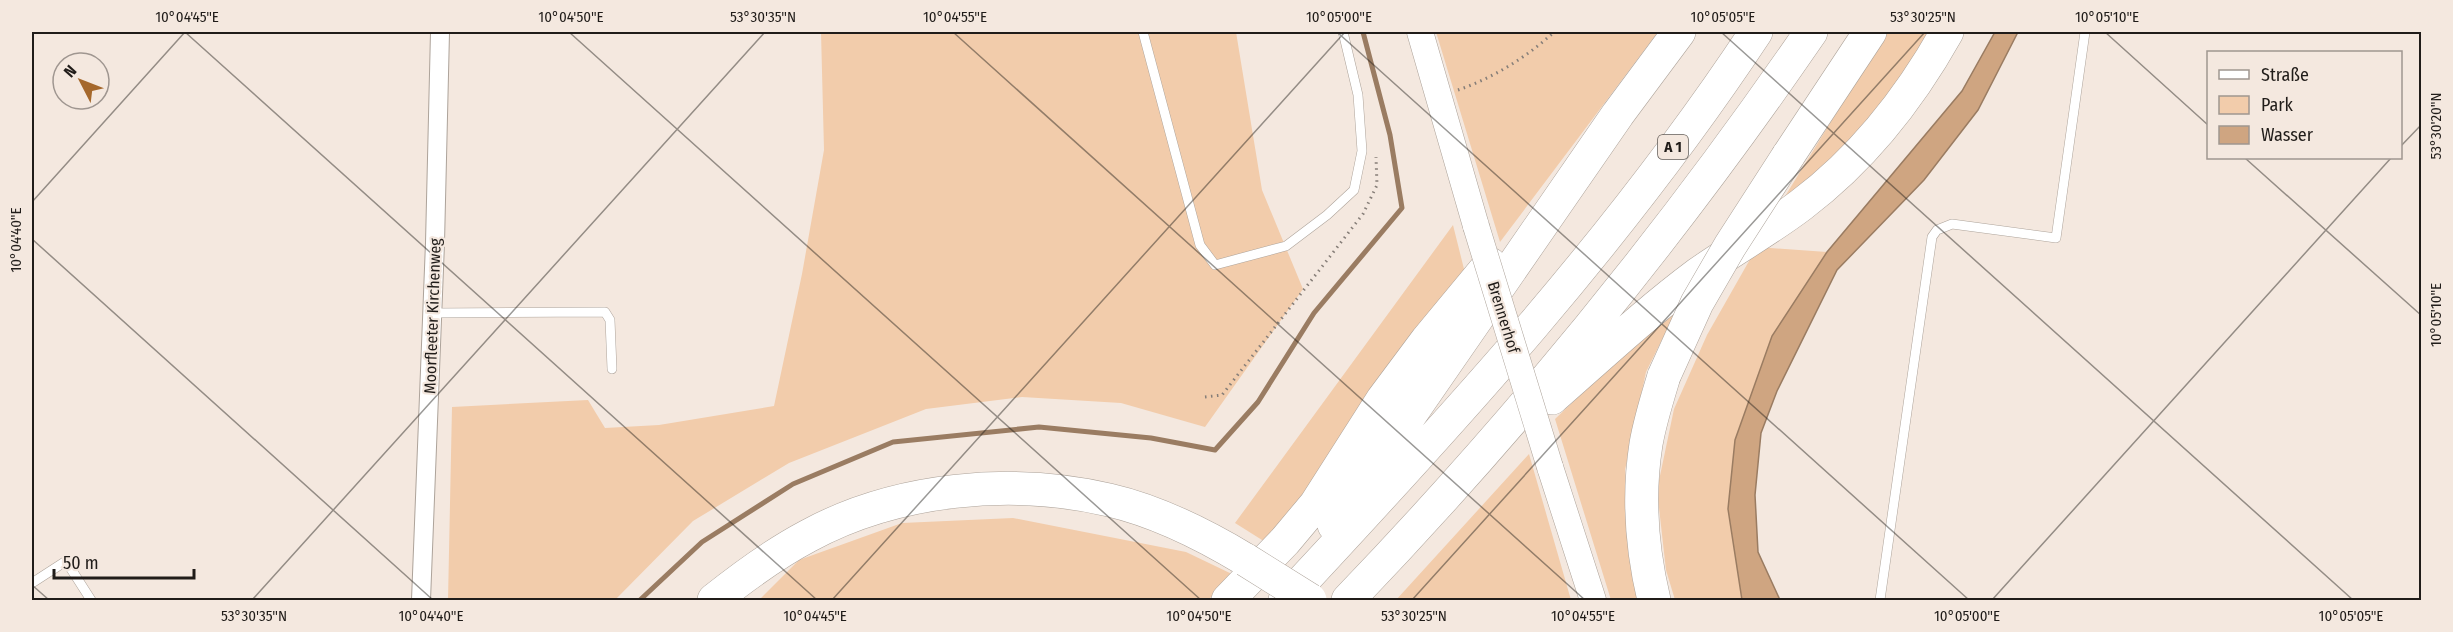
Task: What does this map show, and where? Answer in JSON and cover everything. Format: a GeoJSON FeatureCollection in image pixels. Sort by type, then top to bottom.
{"type":"FeatureCollection","features":[{"type":"Feature","properties":{"kind":"highway"},"geometry":{"type":"LineString","coordinates":[[1284,600],[1618,114],[1679,32]]}},
{"type":"Feature","properties":{"kind":"highway","name":"A 1"},"geometry":{"type":"LineString","coordinates":[[1284,600],[1396,482],[1530,331],[1618,222],[1731,70],[1756,32]]}},
{"type":"Feature","properties":{"kind":"highway"},"geometry":{"type":"LineString","coordinates":[[1348,600],[1469,470],[1650,254],[1766,98],[1811,32]]}},
{"type":"Feature","properties":{"kind":"highway"},"geometry":{"type":"LineString","coordinates":[[1654,600],[1643,526],[1643,486],[1646,444],[1664,376],[1697,303],[1730,246],[1870,32]]}},
{"type":"Feature","properties":{"kind":"highway"},"geometry":{"type":"LineString","coordinates":[[1469,470],[1645,316],[1698,274],[1801,205],[1848,166],[1893,115],[1927,68],[1947,32]]}},
{"type":"Feature","properties":{"kind":"highway"},"geometry":{"type":"LineString","coordinates":[[1228,600],[1284,542],[1316,504],[1383,399],[1427,340],[1618,114]]}},
{"type":"Feature","properties":{"kind":"highway"},"geometry":{"type":"LineString","coordinates":[[714,600],[754,569],[809,535],[837,522],[894,503],[968,489],[1035,489],[1110,500],[1170,520],[1246,560],[1310,600]]}},
{"type":"Feature","properties":{"kind":"street","name":"Moorfleeter Kirchenweg"},"geometry":{"type":"LineString","coordinates":[[422,600],[433,313],[440,32]]}},
{"type":"Feature","properties":{"kind":"street","name":"Brennerhof"},"geometry":{"type":"LineString","coordinates":[[1420,32],[1476,226],[1593,600]]}},
{"type":"Feature","properties":{"kind":"lane"},"geometry":{"type":"LineString","coordinates":[[1143,32],[1200,245],[1215,265],[1286,246],[1327,215],[1354,190],[1362,151],[1358,95],[1343,32]]}},
{"type":"Feature","properties":{"kind":"lane"},"geometry":{"type":"LineString","coordinates":[[1880,600],[1932,237],[1937,230],[1952,224],[2056,238],[2085,32]]}},
{"type":"Feature","properties":{"kind":"lane"},"geometry":{"type":"LineString","coordinates":[[433,313],[605,312],[610,320],[612,369]]}},
{"type":"Feature","properties":{"kind":"lane"},"geometry":{"type":"LineString","coordinates":[[32,583],[66,561],[91,600]]}},
{"type":"Feature","properties":{"kind":"path"},"geometry":{"type":"LineString","coordinates":[[1439,96],[1473,85],[1531,52],[1554,32]]}},
{"type":"Feature","properties":{"kind":"path"},"geometry":{"type":"LineString","coordinates":[[1205,397],[1222,395],[1363,214],[1377,185],[1376,155]]}},
{"type":"Feature","properties":{"kind":"green space"},"geometry":{"type":"Polygon","coordinates":[[[821,32],[1236,32],[1262,190],[1303,289],[1205,427],[1121,403],[1022,397],[926,409],[789,463],[693,521],[615,600],[448,600],[452,407],[588,400],[605,428],[659,425],[774,406],[802,274],[824,150],[821,32]]]}},
{"type":"Feature","properties":{"kind":"green space"},"geometry":{"type":"Polygon","coordinates":[[[1436,32],[1658,32],[1500,242],[1436,32]]]}},
{"type":"Feature","properties":{"kind":"green space"},"geometry":{"type":"Polygon","coordinates":[[[1886,32],[1933,32],[1909,72],[1832,164],[1784,198],[1886,32]]]}},
{"type":"Feature","properties":{"kind":"green space"},"geometry":{"type":"Polygon","coordinates":[[[1453,225],[1466,277],[1270,545],[1235,523],[1453,225]]]}},
{"type":"Feature","properties":{"kind":"green space"},"geometry":{"type":"Polygon","coordinates":[[[1757,247],[1827,252],[1772,336],[1728,509],[1742,600],[1675,600],[1666,570],[1657,490],[1674,409],[1707,335],[1757,247]]]}},
{"type":"Feature","properties":{"kind":"green space"},"geometry":{"type":"Polygon","coordinates":[[[1676,311],[1646,372],[1625,470],[1630,538],[1645,600],[1611,600],[1555,419],[1663,317],[1676,311]]]}},
{"type":"Feature","properties":{"kind":"green space"},"geometry":{"type":"Polygon","coordinates":[[[1529,454],[1571,600],[1396,600],[1529,454]]]}},
{"type":"Feature","properties":{"kind":"green space"},"geometry":{"type":"Polygon","coordinates":[[[1013,518],[1186,552],[1234,575],[1208,600],[759,600],[799,560],[902,523],[1013,518]]]}},
{"type":"Feature","properties":{"kind":"water"},"geometry":{"type":"Polygon","coordinates":[[[1995,32],[2018,32],[1978,110],[1924,180],[1837,270],[1777,391],[1761,433],[1755,495],[1758,552],[1780,600],[1742,600],[1728,509],[1735,440],[1772,336],[1827,252],[1962,91],[1995,32]]]}},
{"type":"Feature","properties":{"kind":"waterway"},"geometry":{"type":"LineString","coordinates":[[640,600],[702,542],[793,484],[893,442],[1039,427],[1151,438],[1215,450],[1258,402],[1314,313],[1402,208],[1390,135],[1363,32]]}}]}
